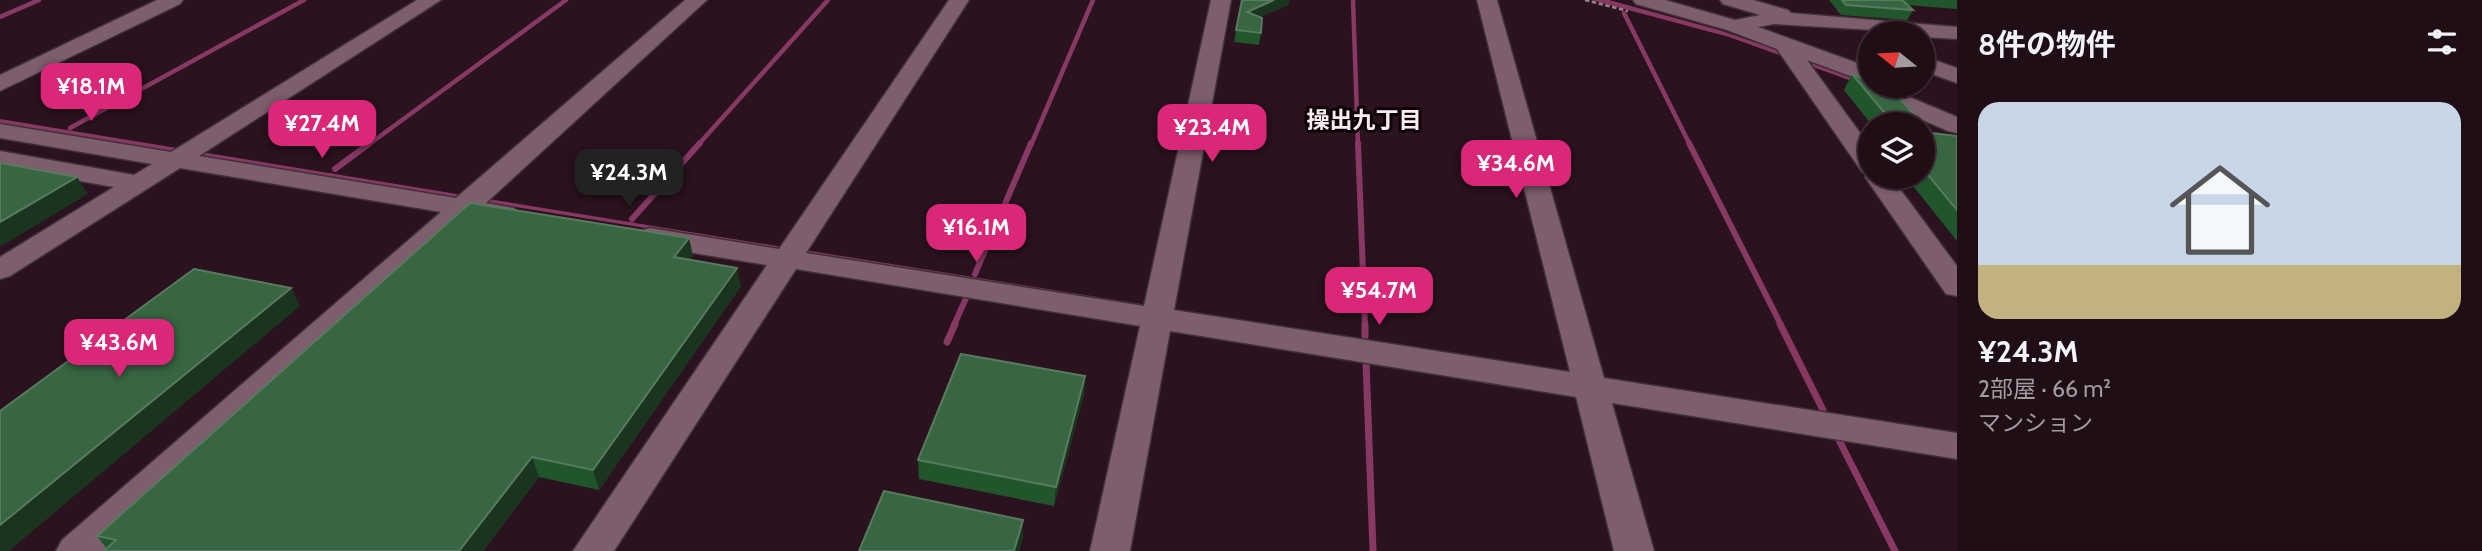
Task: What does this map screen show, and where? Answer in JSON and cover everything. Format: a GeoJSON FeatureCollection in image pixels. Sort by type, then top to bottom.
{"type":"FeatureCollection","features":[{"type":"Feature","properties":{"kind":"street"},"geometry":{"type":"LineString","coordinates":[[0,84],[173,0]]}},
{"type":"Feature","properties":{"kind":"street"},"geometry":{"type":"LineString","coordinates":[[0,270],[431,0]]}},
{"type":"Feature","properties":{"kind":"street"},"geometry":{"type":"LineString","coordinates":[[76,551],[696,0]]}},
{"type":"Feature","properties":{"kind":"street"},"geometry":{"type":"LineString","coordinates":[[593,551],[959,0]]}},
{"type":"Feature","properties":{"kind":"street"},"geometry":{"type":"LineString","coordinates":[[1110,551],[1221,0]]}},
{"type":"Feature","properties":{"kind":"street"},"geometry":{"type":"LineString","coordinates":[[1487,0],[1634,551]]}},
{"type":"Feature","properties":{"kind":"street"},"geometry":{"type":"LineString","coordinates":[[1643,0],[1734,26],[1789,53],[1957,126]]}},
{"type":"Feature","properties":{"kind":"street"},"geometry":{"type":"LineString","coordinates":[[1730,0],[1809,20],[1858,37]]}},
{"type":"Feature","properties":{"kind":"street"},"geometry":{"type":"LineString","coordinates":[[1734,26],[1774,18],[1957,33]]}},
{"type":"Feature","properties":{"kind":"street"},"geometry":{"type":"LineString","coordinates":[[1789,53],[1858,72]]}},
{"type":"Feature","properties":{"kind":"street"},"geometry":{"type":"LineString","coordinates":[[1789,53],[1858,149]]}},
{"type":"Feature","properties":{"kind":"street"},"geometry":{"type":"LineString","coordinates":[[1936,67],[1957,76]]}},
{"type":"Feature","properties":{"kind":"street"},"geometry":{"type":"LineString","coordinates":[[1926,98],[1957,110]]}},
{"type":"Feature","properties":{"kind":"street"},"geometry":{"type":"LineString","coordinates":[[0,131],[185,154],[530,218]]}},
{"type":"Feature","properties":{"kind":"street"},"geometry":{"type":"LineString","coordinates":[[0,159],[137,183]]}},
{"type":"Feature","properties":{"kind":"street"},"geometry":{"type":"LineString","coordinates":[[1887,189],[1957,287]]}},
{"type":"Feature","properties":{"kind":"street"},"geometry":{"type":"LineString","coordinates":[[625,233],[1957,446]]}},
{"type":"Feature","properties":{"kind":"shaded area"},"geometry":{"type":"Polygon","coordinates":[[[1591,0],[1609,0],[1719,30],[1858,78],[1858,83],[1729,37],[1591,0]]]}},
{"type":"Feature","properties":{"kind":"shaded area"},"geometry":{"type":"Polygon","coordinates":[[[0,119],[463,195],[459,198],[0,124],[0,119]]]}},
{"type":"Feature","properties":{"kind":"shaded area"},"geometry":{"type":"Polygon","coordinates":[[[482,198],[783,247],[781,250],[479,201],[482,198]]]}},
{"type":"Feature","properties":{"kind":"shaded area"},"geometry":{"type":"Polygon","coordinates":[[[804,250],[1147,305],[1146,309],[802,253],[804,250]]]}},
{"type":"Feature","properties":{"kind":"building"},"geometry":{"type":"Polygon","coordinates":[[[1242,0],[1274,0],[1247,12],[1262,18],[1261,33],[1236,30],[1242,0]]]}},
{"type":"Feature","properties":{"kind":"building"},"geometry":{"type":"Polygon","coordinates":[[[1842,0],[1902,0],[1913,10],[1846,5],[1842,0]]]}},
{"type":"Feature","properties":{"kind":"building"},"geometry":{"type":"Polygon","coordinates":[[[1872,98],[1899,98],[1912,112],[1884,112],[1872,98]]]}},
{"type":"Feature","properties":{"kind":"building"},"geometry":{"type":"Polygon","coordinates":[[[1935,133],[1957,136],[1957,210],[1935,183],[1935,133]]]}},
{"type":"Feature","properties":{"kind":"building"},"geometry":{"type":"Polygon","coordinates":[[[0,163],[77,177],[0,222],[0,163]]]}},
{"type":"Feature","properties":{"kind":"building"},"geometry":{"type":"Polygon","coordinates":[[[470,203],[689,238],[674,257],[737,268],[593,470],[532,457],[459,551],[104,551],[116,540],[97,536],[470,203]]]}},
{"type":"Feature","properties":{"kind":"building"},"geometry":{"type":"Polygon","coordinates":[[[194,269],[291,288],[0,525],[0,411],[194,269]]]}},
{"type":"Feature","properties":{"kind":"building"},"geometry":{"type":"Polygon","coordinates":[[[961,354],[1085,376],[1056,487],[918,460],[961,354]]]}},
{"type":"Feature","properties":{"kind":"building"},"geometry":{"type":"Polygon","coordinates":[[[884,491],[1023,520],[1014,551],[859,551],[884,491]]]}},
{"type":"Feature","properties":{"kind":"waterway"},"geometry":{"type":"LineString","coordinates":[[0,17],[39,0]]}},
{"type":"Feature","properties":{"kind":"waterway"},"geometry":{"type":"LineString","coordinates":[[70,128],[304,0]]}},
{"type":"Feature","properties":{"kind":"waterway"},"geometry":{"type":"LineString","coordinates":[[368,145],[566,0]]}},
{"type":"Feature","properties":{"kind":"waterway"},"geometry":{"type":"LineString","coordinates":[[698,145],[828,0]]}},
{"type":"Feature","properties":{"kind":"waterway"},"geometry":{"type":"LineString","coordinates":[[1031,145],[1093,0]]}},
{"type":"Feature","properties":{"kind":"waterway"},"geometry":{"type":"LineString","coordinates":[[1353,0],[1358,145]]}},
{"type":"Feature","properties":{"kind":"waterway"},"geometry":{"type":"LineString","coordinates":[[1624,13],[1689,143]]}},
{"type":"Feature","properties":{"kind":"waterway"},"geometry":{"type":"LineString","coordinates":[[335,169],[370,143]]}},
{"type":"Feature","properties":{"kind":"waterway"},"geometry":{"type":"LineString","coordinates":[[632,219],[700,143]]}},
{"type":"Feature","properties":{"kind":"waterway"},"geometry":{"type":"LineString","coordinates":[[975,274],[1031,143]]}},
{"type":"Feature","properties":{"kind":"waterway"},"geometry":{"type":"LineString","coordinates":[[1358,143],[1365,325]]}},
{"type":"Feature","properties":{"kind":"waterway"},"geometry":{"type":"LineString","coordinates":[[1689,143],[1781,325]]}},
{"type":"Feature","properties":{"kind":"waterway"},"geometry":{"type":"LineString","coordinates":[[954,325],[967,296]]}},
{"type":"Feature","properties":{"kind":"waterway"},"geometry":{"type":"LineString","coordinates":[[947,342],[955,324]]}},
{"type":"Feature","properties":{"kind":"waterway"},"geometry":{"type":"LineString","coordinates":[[1780,324],[1823,410]]}},
{"type":"Feature","properties":{"kind":"waterway"},"geometry":{"type":"LineString","coordinates":[[1365,325],[1365,336]]}},
{"type":"Feature","properties":{"kind":"waterway"},"geometry":{"type":"LineString","coordinates":[[1366,362],[1373,551]]}},
{"type":"Feature","properties":{"kind":"waterway"},"geometry":{"type":"LineString","coordinates":[[1839,440],[1895,551]]}},
{"type":"Feature","properties":{"kind":"district","name":"操出九丁目"},"geometry":{"type":"Point","coordinates":[1364,120]}}]}
